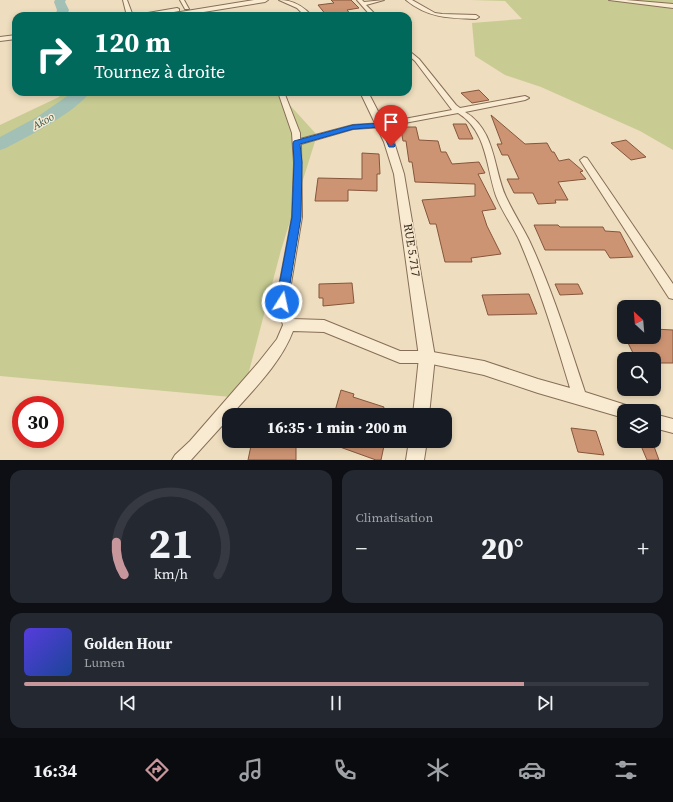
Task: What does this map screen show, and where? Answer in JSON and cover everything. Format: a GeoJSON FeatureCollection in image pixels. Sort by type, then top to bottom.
{"type":"FeatureCollection","features":[{"type":"Feature","properties":{"kind":"street"},"geometry":{"type":"LineString","coordinates":[[125,0],[129,12]]}},
{"type":"Feature","properties":{"kind":"street"},"geometry":{"type":"LineString","coordinates":[[182,0],[187,8]]}},
{"type":"Feature","properties":{"kind":"street"},"geometry":{"type":"LineString","coordinates":[[164,12],[236,0]]}},
{"type":"Feature","properties":{"kind":"street"},"geometry":{"type":"LineString","coordinates":[[192,12],[265,0]]}},
{"type":"Feature","properties":{"kind":"street"},"geometry":{"type":"LineString","coordinates":[[282,0],[296,0]]}},
{"type":"Feature","properties":{"kind":"street"},"geometry":{"type":"LineString","coordinates":[[282,0],[299,7],[305,12]]}},
{"type":"Feature","properties":{"kind":"street"},"geometry":{"type":"LineString","coordinates":[[301,0],[307,12]]}},
{"type":"Feature","properties":{"kind":"street"},"geometry":{"type":"LineString","coordinates":[[361,2],[382,0]]}},
{"type":"Feature","properties":{"kind":"street"},"geometry":{"type":"LineString","coordinates":[[408,0],[433,14],[442,16],[476,17]]}},
{"type":"Feature","properties":{"kind":"street"},"geometry":{"type":"LineString","coordinates":[[611,0],[673,6]]}},
{"type":"Feature","properties":{"kind":"street"},"geometry":{"type":"LineString","coordinates":[[361,2],[370,12]]}},
{"type":"Feature","properties":{"kind":"street"},"geometry":{"type":"LineString","coordinates":[[0,39],[12,38]]}},
{"type":"Feature","properties":{"kind":"street"},"geometry":{"type":"LineString","coordinates":[[0,44],[12,42]]}},
{"type":"Feature","properties":{"kind":"street"},"geometry":{"type":"LineString","coordinates":[[412,56],[458,110],[469,117],[477,126],[488,148],[501,196],[524,240],[548,298],[580,397]]}},
{"type":"Feature","properties":{"kind":"street"},"geometry":{"type":"LineString","coordinates":[[180,460],[195,446],[263,368],[282,343],[289,325],[282,302],[297,217],[298,162],[296,133],[282,96]]}},
{"type":"Feature","properties":{"kind":"street","name":"RUE 5.717"},"geometry":{"type":"LineString","coordinates":[[366,96],[383,125],[396,156],[427,357],[422,408]]}},
{"type":"Feature","properties":{"kind":"street"},"geometry":{"type":"LineString","coordinates":[[296,143],[353,127],[383,125],[525,98]]}},
{"type":"Feature","properties":{"kind":"street"},"geometry":{"type":"LineString","coordinates":[[584,160],[673,294]]}},
{"type":"Feature","properties":{"kind":"street"},"geometry":{"type":"LineString","coordinates":[[289,325],[324,326],[400,356],[427,357],[484,368],[538,386],[617,409]]}},
{"type":"Feature","properties":{"kind":"street"},"geometry":{"type":"LineString","coordinates":[[661,423],[673,426]]}},
{"type":"Feature","properties":{"kind":"street"},"geometry":{"type":"LineString","coordinates":[[415,460],[417,448]]}},
{"type":"Feature","properties":{"kind":"green space"},"geometry":{"type":"Polygon","coordinates":[[[471,0],[673,0],[673,150],[640,131],[541,87],[505,75],[475,56],[472,23],[522,19],[505,1],[471,0]]]}},
{"type":"Feature","properties":{"kind":"green space"},"geometry":{"type":"Polygon","coordinates":[[[282,96],[317,135],[281,250],[242,398],[0,376],[0,125],[59,97],[282,96]]]}},
{"type":"Feature","properties":{"kind":"building"},"geometry":{"type":"Polygon","coordinates":[[[331,0],[351,0],[359,8],[347,10],[349,12],[324,12],[318,5],[334,3],[331,0]]]}},
{"type":"Feature","properties":{"kind":"building"},"geometry":{"type":"Polygon","coordinates":[[[479,90],[489,100],[472,103],[461,93],[479,90]]]}},
{"type":"Feature","properties":{"kind":"building"},"geometry":{"type":"Polygon","coordinates":[[[491,115],[525,144],[547,143],[559,161],[569,159],[583,171],[580,172],[586,179],[558,182],[568,200],[555,200],[556,203],[538,204],[533,193],[514,193],[507,179],[519,179],[508,155],[502,155],[497,144],[502,144],[491,115]]]}},
{"type":"Feature","properties":{"kind":"building"},"geometry":{"type":"Polygon","coordinates":[[[453,124],[466,124],[473,139],[459,139],[453,124]]]}},
{"type":"Feature","properties":{"kind":"building"},"geometry":{"type":"Polygon","coordinates":[[[404,127],[416,127],[419,140],[438,141],[441,152],[446,152],[452,164],[479,162],[485,173],[478,174],[496,209],[482,211],[487,226],[501,254],[471,258],[472,262],[445,262],[436,224],[430,224],[422,200],[475,196],[475,184],[415,182],[412,162],[409,162],[406,141],[403,141],[401,130],[404,127]]]}},
{"type":"Feature","properties":{"kind":"building"},"geometry":{"type":"Polygon","coordinates":[[[626,140],[646,157],[631,160],[611,143],[626,140]]]}},
{"type":"Feature","properties":{"kind":"building"},"geometry":{"type":"Polygon","coordinates":[[[362,153],[379,154],[380,174],[377,174],[377,191],[348,190],[348,201],[315,201],[318,178],[362,179],[362,153]]]}},
{"type":"Feature","properties":{"kind":"building"},"geometry":{"type":"Polygon","coordinates":[[[534,225],[558,225],[560,227],[603,227],[605,231],[620,232],[633,257],[610,258],[605,250],[545,250],[534,225]]]}},
{"type":"Feature","properties":{"kind":"building"},"geometry":{"type":"Polygon","coordinates":[[[352,283],[354,303],[323,306],[323,298],[319,298],[319,284],[352,283]]]}},
{"type":"Feature","properties":{"kind":"building"},"geometry":{"type":"Polygon","coordinates":[[[555,284],[578,284],[583,294],[560,295],[555,284]]]}},
{"type":"Feature","properties":{"kind":"building"},"geometry":{"type":"Polygon","coordinates":[[[529,294],[537,314],[488,315],[482,295],[529,294]]]}},
{"type":"Feature","properties":{"kind":"building"},"geometry":{"type":"Polygon","coordinates":[[[661,329],[673,330],[673,363],[661,363],[661,352],[632,352],[628,344],[661,344],[661,329]]]}},
{"type":"Feature","properties":{"kind":"building"},"geometry":{"type":"Polygon","coordinates":[[[341,390],[354,394],[353,397],[384,407],[384,408],[336,408],[341,390]]]}},
{"type":"Feature","properties":{"kind":"building"},"geometry":{"type":"Polygon","coordinates":[[[571,428],[596,431],[604,455],[578,452],[571,428]]]}},
{"type":"Feature","properties":{"kind":"building"},"geometry":{"type":"Polygon","coordinates":[[[251,448],[296,448],[296,460],[248,460],[251,448]]]}},
{"type":"Feature","properties":{"kind":"building"},"geometry":{"type":"Polygon","coordinates":[[[343,448],[384,448],[381,460],[376,460],[343,448]]]}},
{"type":"Feature","properties":{"kind":"building"},"geometry":{"type":"Polygon","coordinates":[[[642,448],[655,448],[659,460],[647,460],[642,448]]]}},
{"type":"Feature","properties":{"kind":"waterway","name":"Akoo"},"geometry":{"type":"LineString","coordinates":[[61,0],[59,2],[63,10],[62,12]]}},
{"type":"Feature","properties":{"kind":"waterway","name":"Akoo"},"geometry":{"type":"LineString","coordinates":[[0,144],[43,121],[77,96]]}},
{"type":"Feature","properties":{"kind":"route"},"geometry":{"type":"LineString","coordinates":[[282,302],[297,217],[298,162],[296,143],[353,127],[383,125],[391,146]]}}]}
